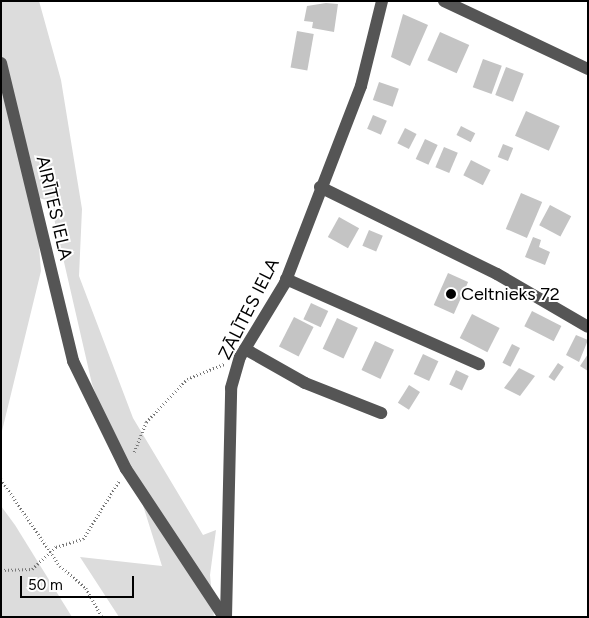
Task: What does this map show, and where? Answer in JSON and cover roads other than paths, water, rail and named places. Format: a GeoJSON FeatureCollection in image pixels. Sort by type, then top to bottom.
{"type":"FeatureCollection","features":[{"type":"Feature","properties":{"kind":"street","name":"ZĀLĪTES IELA"},"geometry":{"type":"LineString","coordinates":[[225,617],[230,404],[245,349],[286,279],[360,86],[382,1]]}},
{"type":"Feature","properties":{"kind":"street"},"geometry":{"type":"LineString","coordinates":[[444,1],[588,69]]}},
{"type":"Feature","properties":{"kind":"street","name":"AIRĪTES IELA"},"geometry":{"type":"LineString","coordinates":[[1,63],[73,361],[126,469],[225,617]]}},
{"type":"Feature","properties":{"kind":"street"},"geometry":{"type":"LineString","coordinates":[[320,187],[497,274],[588,328]]}},
{"type":"Feature","properties":{"kind":"street"},"geometry":{"type":"LineString","coordinates":[[286,279],[479,364]]}},
{"type":"Feature","properties":{"kind":"street"},"geometry":{"type":"LineString","coordinates":[[245,349],[305,383],[382,413]]}},
{"type":"Feature","properties":{"kind":"place","name":"Celtnieks 72"},"geometry":{"type":"Point","coordinates":[451,294]}}]}
